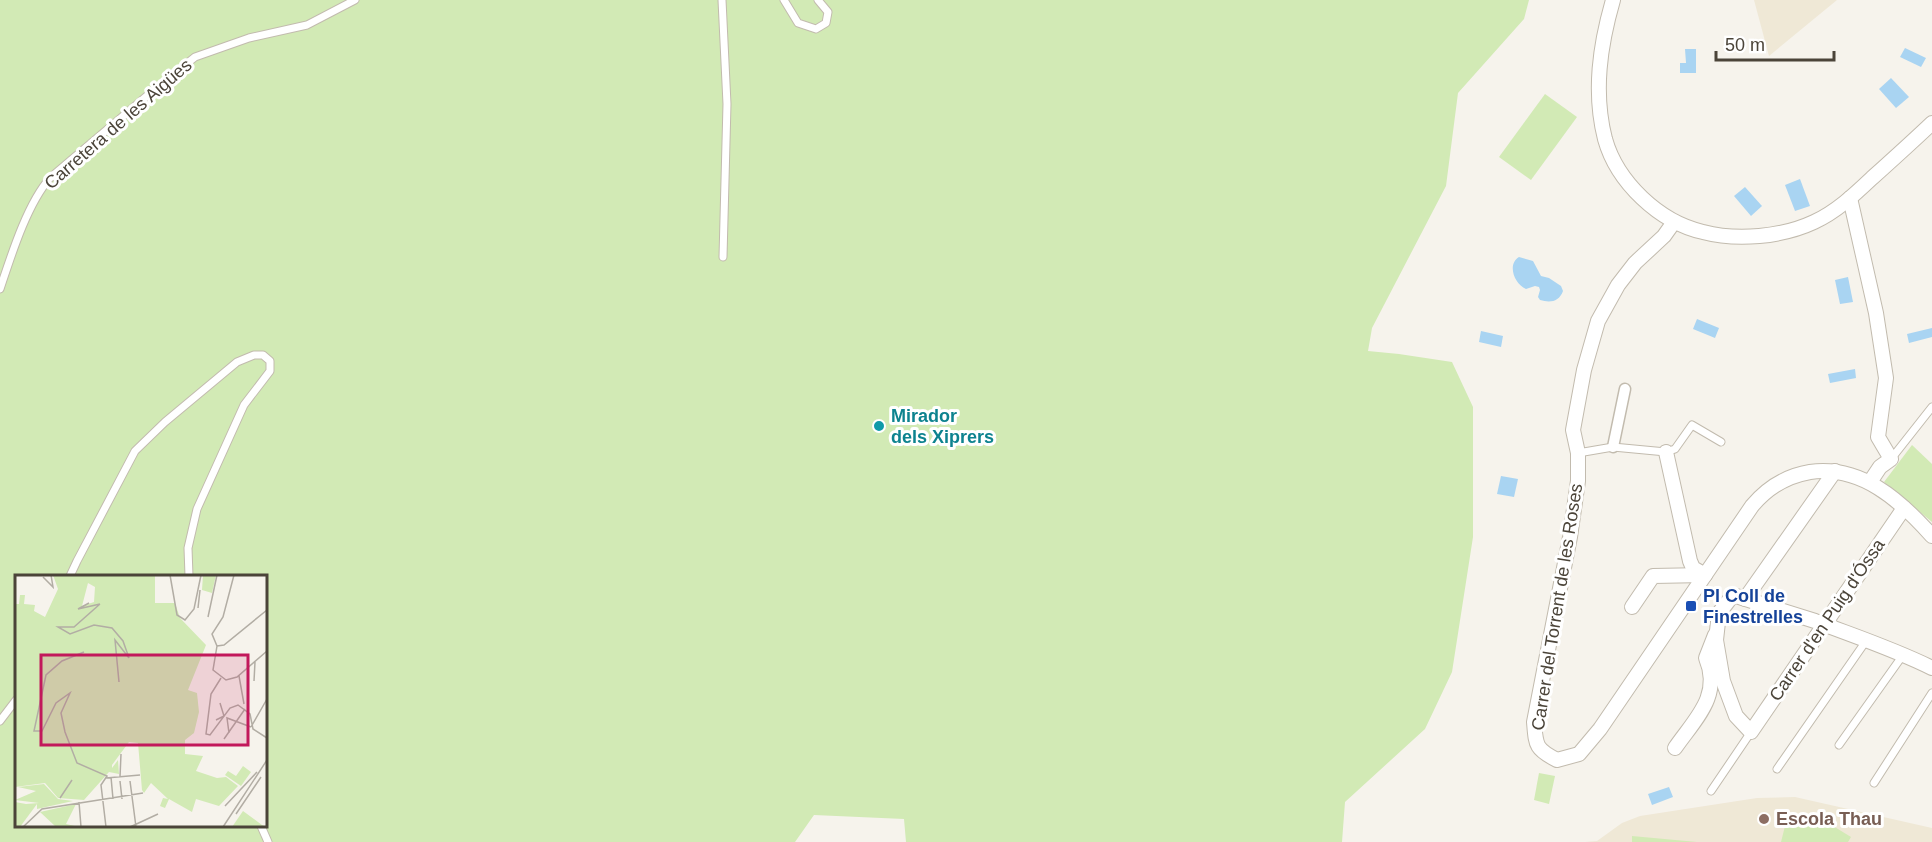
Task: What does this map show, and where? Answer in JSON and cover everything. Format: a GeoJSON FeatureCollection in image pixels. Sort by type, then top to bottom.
{"type":"FeatureCollection","features":[{"type":"Feature","properties":{"kind":"street"},"geometry":{"type":"LineString","coordinates":[[1613,0],[1605,30],[1598,89],[1605,140],[1628,182],[1648,203],[1674,222],[1703,232],[1727,235],[1782,232],[1814,222],[1832,213],[1850,198],[1932,123]]}},
{"type":"Feature","properties":{"kind":"street"},"geometry":{"type":"LineString","coordinates":[[1850,198],[1876,313],[1886,378],[1878,437],[1891,459],[1880,467],[1870,482]]}},
{"type":"Feature","properties":{"kind":"street","name":"Carrer del Torrent de les Roses"},"geometry":{"type":"LineString","coordinates":[[1674,222],[1664,236],[1629,270],[1618,285],[1598,321],[1584,370],[1573,429],[1578,453],[1578,481],[1570,537],[1534,722],[1536,744],[1543,753],[1557,760],[1579,754],[1600,729],[1752,506],[1767,490],[1795,476],[1816,471],[1847,473],[1870,482],[1904,508],[1932,536]]}},
{"type":"Feature","properties":{"kind":"street"},"geometry":{"type":"LineString","coordinates":[[1613,447],[1625,389]]}},
{"type":"Feature","properties":{"kind":"street"},"geometry":{"type":"LineString","coordinates":[[1666,452],[1690,561],[1693,568],[1706,575]]}},
{"type":"Feature","properties":{"kind":"street"},"geometry":{"type":"LineString","coordinates":[[1751,732],[1736,716],[1723,681],[1716,640],[1719,613],[1739,597],[1835,471]]}},
{"type":"Feature","properties":{"kind":"street","name":"Carrer d'en Puig d'Óssa"},"geometry":{"type":"LineString","coordinates":[[1751,732],[1904,508]]}},
{"type":"Feature","properties":{"kind":"street"},"geometry":{"type":"LineString","coordinates":[[1632,607],[1653,576],[1706,575]]}},
{"type":"Feature","properties":{"kind":"street"},"geometry":{"type":"LineString","coordinates":[[1739,597],[1824,625],[1932,668]]}},
{"type":"Feature","properties":{"kind":"street"},"geometry":{"type":"LineString","coordinates":[[1675,748],[1709,699],[1711,670],[1706,658],[1718,629]]}},
{"type":"Feature","properties":{"kind":"lane","name":"Carretera de les Aigües"},"geometry":{"type":"LineString","coordinates":[[1,286],[40,189],[154,90],[195,57],[249,38],[306,25],[355,0]]}},
{"type":"Feature","properties":{"kind":"lane"},"geometry":{"type":"LineString","coordinates":[[722,0],[727,104],[723,257]]}},
{"type":"Feature","properties":{"kind":"lane"},"geometry":{"type":"LineString","coordinates":[[784,0],[798,23],[816,30],[826,23],[828,12],[818,0]]}},
{"type":"Feature","properties":{"kind":"lane"},"geometry":{"type":"LineString","coordinates":[[71,575],[127,464],[144,440],[237,362],[254,355],[263,355],[270,361],[270,371],[244,405],[192,521],[188,548],[189,575]]}},
{"type":"Feature","properties":{"kind":"lane"},"geometry":{"type":"LineString","coordinates":[[1891,459],[1932,407]]}},
{"type":"Feature","properties":{"kind":"lane"},"geometry":{"type":"LineString","coordinates":[[1578,453],[1613,447],[1666,452],[1675,449],[1692,425],[1721,442]]}},
{"type":"Feature","properties":{"kind":"lane"},"geometry":{"type":"LineString","coordinates":[[1777,769],[1866,641]]}},
{"type":"Feature","properties":{"kind":"lane"},"geometry":{"type":"LineString","coordinates":[[1839,745],[1903,655]]}},
{"type":"Feature","properties":{"kind":"lane"},"geometry":{"type":"LineString","coordinates":[[1874,783],[1932,693]]}},
{"type":"Feature","properties":{"kind":"lane"},"geometry":{"type":"LineString","coordinates":[[0,721],[15,701]]}},
{"type":"Feature","properties":{"kind":"lane","name":"Carrer d'en Puig d'Óssa"},"geometry":{"type":"LineString","coordinates":[[1711,791],[1751,732]]}},
{"type":"Feature","properties":{"kind":"lane"},"geometry":{"type":"LineString","coordinates":[[262,827],[268,842]]}},
{"type":"Feature","properties":{"kind":"shaded area"},"geometry":{"type":"Polygon","coordinates":[[[1754,0],[1837,0],[1769,56],[1754,0]]]}},
{"type":"Feature","properties":{"kind":"shaded area","name":"Escola Thau"},"geometry":{"type":"Polygon","coordinates":[[[1795,797],[1932,828],[1932,842],[1585,842],[1597,841],[1622,823],[1640,816],[1757,798],[1795,797]]]}},
{"type":"Feature","properties":{"kind":"green space"},"geometry":{"type":"Polygon","coordinates":[[[0,0],[1529,0],[1524,19],[1458,93],[1446,186],[1372,328],[1368,351],[1452,362],[1473,407],[1473,537],[1452,672],[1425,729],[1345,802],[1342,842],[906,842],[904,819],[814,815],[795,842],[0,842],[0,0]]]}},
{"type":"Feature","properties":{"kind":"green space"},"geometry":{"type":"Polygon","coordinates":[[[1545,94],[1577,117],[1531,180],[1499,157],[1545,94]]]}},
{"type":"Feature","properties":{"kind":"green space"},"geometry":{"type":"Polygon","coordinates":[[[1912,445],[1932,464],[1932,522],[1884,482],[1912,445]]]}},
{"type":"Feature","properties":{"kind":"green space"},"geometry":{"type":"Polygon","coordinates":[[[1539,773],[1555,776],[1549,804],[1534,800],[1539,773]]]}},
{"type":"Feature","properties":{"kind":"green space"},"geometry":{"type":"Polygon","coordinates":[[[1815,815],[1851,837],[1848,842],[1781,842],[1787,818],[1815,815]]]}},
{"type":"Feature","properties":{"kind":"green space"},"geometry":{"type":"Polygon","coordinates":[[[1632,836],[1697,842],[1632,842],[1632,836]]]}},
{"type":"Feature","properties":{"kind":"water"},"geometry":{"type":"Polygon","coordinates":[[[1905,48],[1926,58],[1921,67],[1900,57],[1905,48]]]}},
{"type":"Feature","properties":{"kind":"water"},"geometry":{"type":"Polygon","coordinates":[[[1685,49],[1696,49],[1696,73],[1680,73],[1680,63],[1686,63],[1685,49]]]}},
{"type":"Feature","properties":{"kind":"water"},"geometry":{"type":"Polygon","coordinates":[[[1891,78],[1909,97],[1896,108],[1879,89],[1891,78]]]}},
{"type":"Feature","properties":{"kind":"water"},"geometry":{"type":"Polygon","coordinates":[[[1800,179],[1810,206],[1795,211],[1785,185],[1800,179]]]}},
{"type":"Feature","properties":{"kind":"water"},"geometry":{"type":"Polygon","coordinates":[[[1745,187],[1762,206],[1751,216],[1734,196],[1745,187]]]}},
{"type":"Feature","properties":{"kind":"water"},"geometry":{"type":"Polygon","coordinates":[[[1519,257],[1533,261],[1541,276],[1561,286],[1563,291],[1557,299],[1540,300],[1539,287],[1526,289],[1518,283],[1515,279],[1513,264],[1519,257]]]}},
{"type":"Feature","properties":{"kind":"water"},"geometry":{"type":"Polygon","coordinates":[[[1848,277],[1853,302],[1840,304],[1835,280],[1848,277]]]}},
{"type":"Feature","properties":{"kind":"water"},"geometry":{"type":"Polygon","coordinates":[[[1697,319],[1719,328],[1715,338],[1693,329],[1697,319]]]}},
{"type":"Feature","properties":{"kind":"water"},"geometry":{"type":"Polygon","coordinates":[[[1932,328],[1932,337],[1909,343],[1907,334],[1932,328]]]}},
{"type":"Feature","properties":{"kind":"water"},"geometry":{"type":"Polygon","coordinates":[[[1481,331],[1503,336],[1501,347],[1479,342],[1481,331]]]}},
{"type":"Feature","properties":{"kind":"water"},"geometry":{"type":"Polygon","coordinates":[[[1855,369],[1856,378],[1830,383],[1828,374],[1855,369]]]}},
{"type":"Feature","properties":{"kind":"water"},"geometry":{"type":"Polygon","coordinates":[[[1501,476],[1518,479],[1514,497],[1497,494],[1501,476]]]}},
{"type":"Feature","properties":{"kind":"water"},"geometry":{"type":"Polygon","coordinates":[[[1669,787],[1673,797],[1652,805],[1648,794],[1669,787]]]}},
{"type":"Feature","properties":{"kind":"place","name":"Mirador dels Xiprers"},"geometry":{"type":"Point","coordinates":[879,426]}},
{"type":"Feature","properties":{"kind":"place","name":"Pl Coll de Finestrelles"},"geometry":{"type":"Point","coordinates":[1691,606]}},
{"type":"Feature","properties":{"kind":"place","name":"Escola Thau"},"geometry":{"type":"Point","coordinates":[1764,819]}}]}
